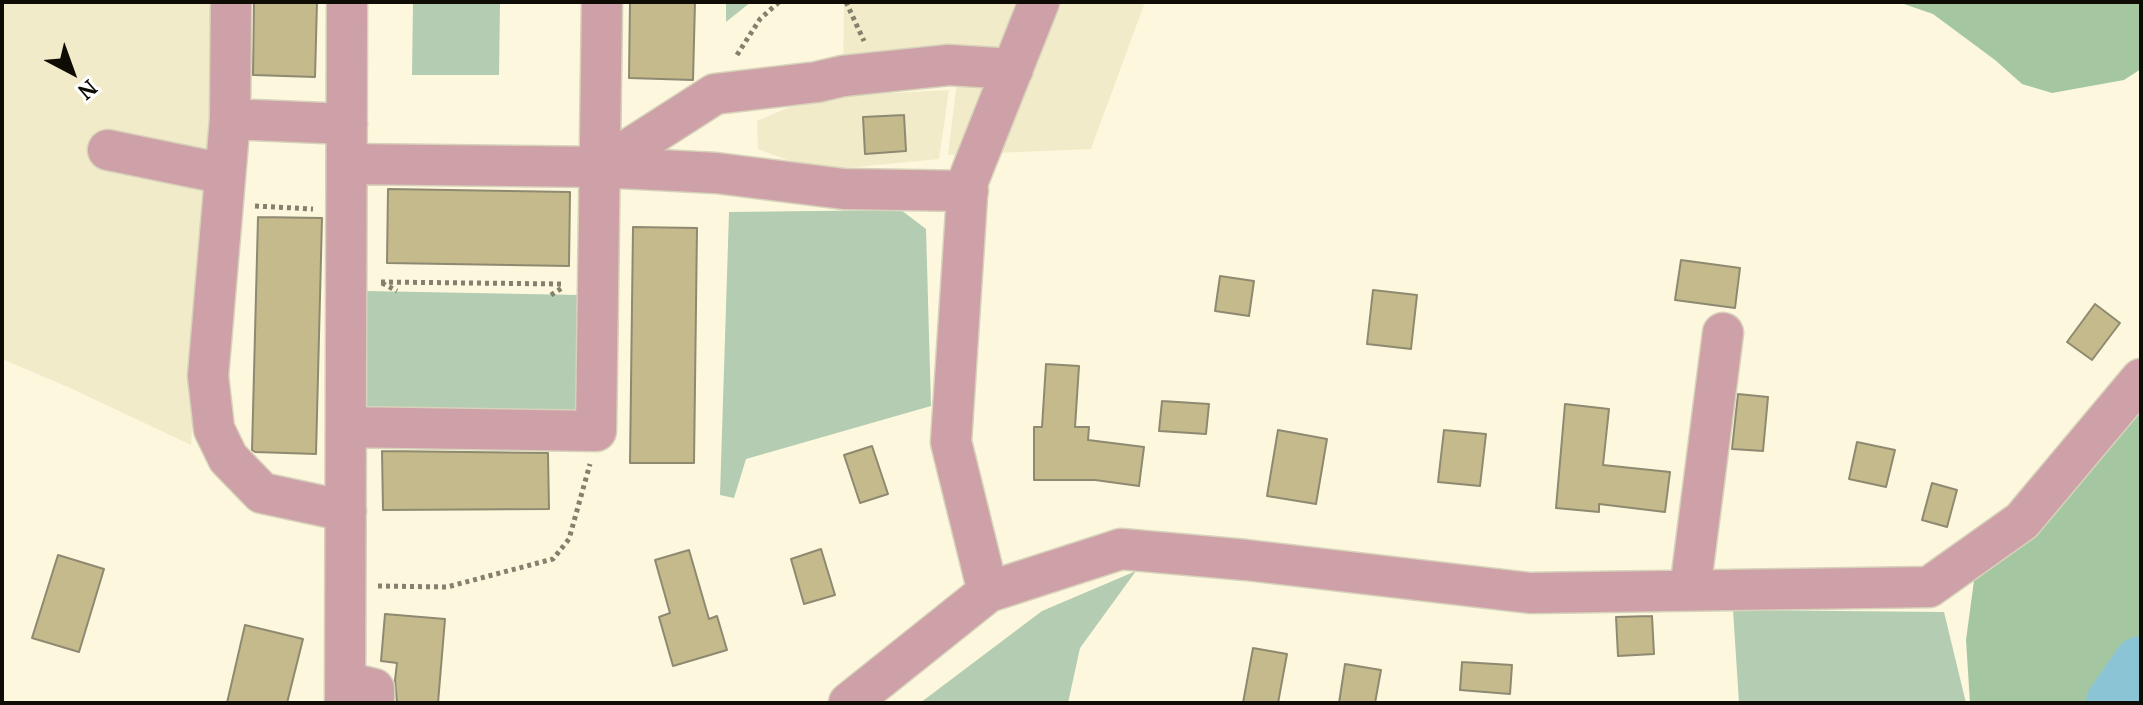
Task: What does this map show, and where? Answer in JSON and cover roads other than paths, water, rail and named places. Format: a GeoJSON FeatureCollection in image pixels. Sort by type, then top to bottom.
{"type":"FeatureCollection","features":[{"type":"Feature","properties":{"kind":"street"},"geometry":{"type":"LineString","coordinates":[[231,2],[230,119],[208,376],[214,429],[228,458],[262,493],[346,511]]}},
{"type":"Feature","properties":{"kind":"street"},"geometry":{"type":"LineString","coordinates":[[347,2],[345,570],[355,696]]}},
{"type":"Feature","properties":{"kind":"street"},"geometry":{"type":"LineString","coordinates":[[346,427],[596,431],[602,2]]}},
{"type":"Feature","properties":{"kind":"street"},"geometry":{"type":"LineString","coordinates":[[988,592],[951,442],[968,186],[1039,2]]}},
{"type":"Feature","properties":{"kind":"street"},"geometry":{"type":"LineString","coordinates":[[601,167],[715,94],[949,65],[1013,69]]}},
{"type":"Feature","properties":{"kind":"street"},"geometry":{"type":"LineString","coordinates":[[230,119],[347,124]]}},
{"type":"Feature","properties":{"kind":"street"},"geometry":{"type":"LineString","coordinates":[[108,150],[224,189]]}},
{"type":"Feature","properties":{"kind":"street"},"geometry":{"type":"LineString","coordinates":[[347,164],[601,167],[716,173],[844,189],[968,186]]}},
{"type":"Feature","properties":{"kind":"street"},"geometry":{"type":"LineString","coordinates":[[1690,590],[1723,333]]}},
{"type":"Feature","properties":{"kind":"street"},"geometry":{"type":"LineString","coordinates":[[849,703],[988,592],[1121,549],[1246,560],[1530,593],[1929,587],[2022,521],[2141,379]]}},
{"type":"Feature","properties":{"kind":"waterway"},"geometry":{"type":"LineString","coordinates":[[2114,703],[2141,664]]}}]}
